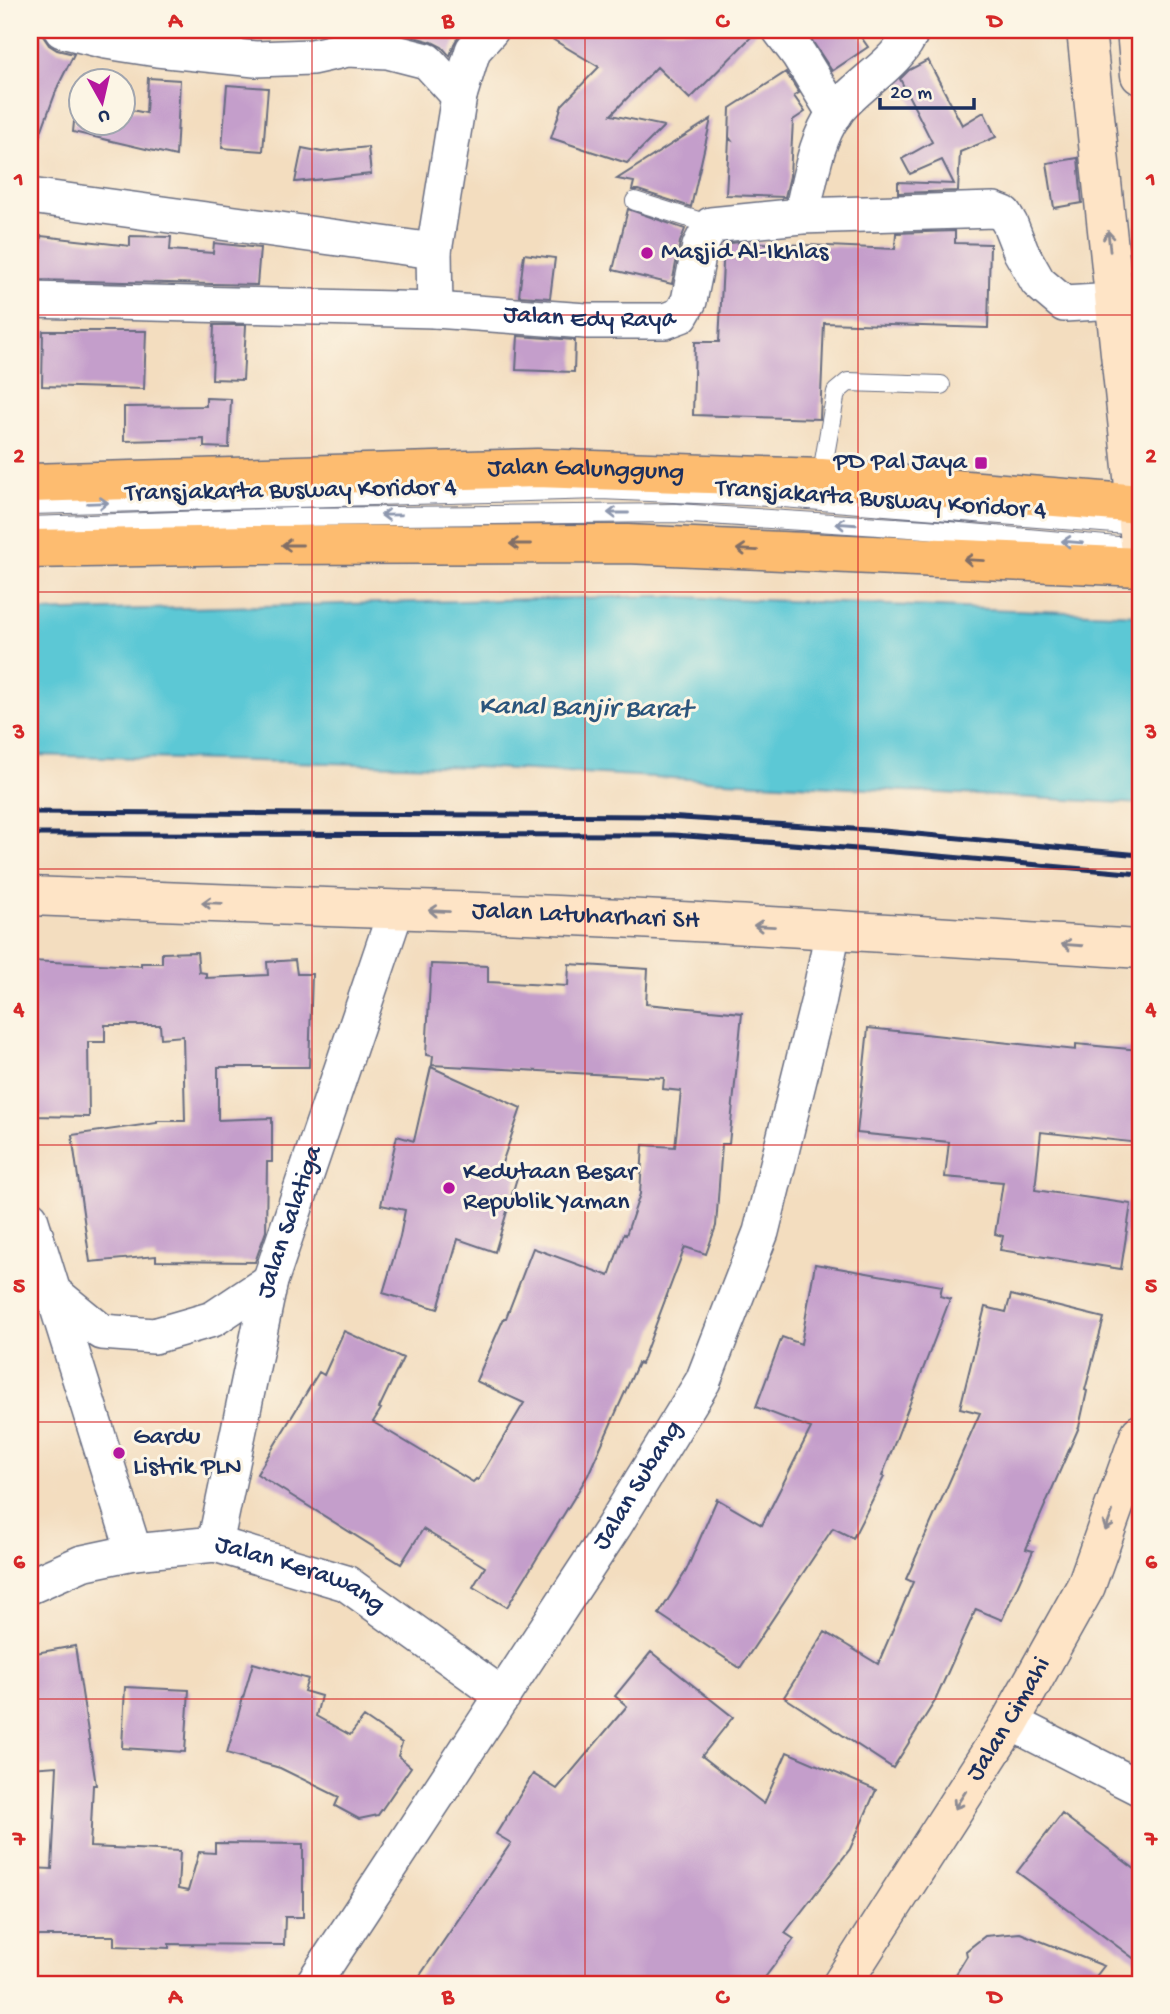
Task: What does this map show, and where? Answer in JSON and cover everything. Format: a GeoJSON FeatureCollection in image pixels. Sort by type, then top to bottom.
{"type":"FeatureCollection","features":[{"type":"Feature","properties":{"kind":"main road","name":"Jalan Galunggung"},"geometry":{"type":"LineString","coordinates":[[30,483],[537,468],[821,478],[1139,526]]}},
{"type":"Feature","properties":{"kind":"main road"},"geometry":{"type":"LineString","coordinates":[[30,549],[253,545],[627,544],[1140,567]]}},
{"type":"Feature","properties":{"kind":"street"},"geometry":{"type":"LineString","coordinates":[[62,30],[106,41],[157,49],[255,59],[312,57],[348,49],[357,40],[427,61],[459,96]]}},
{"type":"Feature","properties":{"kind":"street"},"geometry":{"type":"LineString","coordinates":[[435,310],[434,251],[459,96],[473,50],[491,30]]}},
{"type":"Feature","properties":{"kind":"street"},"geometry":{"type":"LineString","coordinates":[[780,30],[799,55],[835,114]]}},
{"type":"Feature","properties":{"kind":"street"},"geometry":{"type":"LineString","coordinates":[[801,216],[822,140],[835,114],[897,54],[912,30]]}},
{"type":"Feature","properties":{"kind":"street"},"geometry":{"type":"LineString","coordinates":[[1086,30],[1139,526]]}},
{"type":"Feature","properties":{"kind":"street"},"geometry":{"type":"LineString","coordinates":[[1136,30],[1140,75]]}},
{"type":"Feature","properties":{"kind":"street"},"geometry":{"type":"LineString","coordinates":[[30,196],[434,251]]}},
{"type":"Feature","properties":{"kind":"street"},"geometry":{"type":"LineString","coordinates":[[712,225],[801,216],[994,210],[1004,214],[1038,282],[1064,304],[1115,301]]}},
{"type":"Feature","properties":{"kind":"street","name":"Jalan Edy Raya"},"geometry":{"type":"LineString","coordinates":[[30,300],[435,310],[586,321],[665,321],[681,315],[689,300],[700,246],[712,225]]}},
{"type":"Feature","properties":{"kind":"street","name":"Jalan Latuharhari SH"},"geometry":{"type":"LineString","coordinates":[[30,896],[396,909],[833,930],[1140,949]]}},
{"type":"Feature","properties":{"kind":"street","name":"Jalan Salatiga"},"geometry":{"type":"LineString","coordinates":[[215,1544],[270,1281],[396,909]]}},
{"type":"Feature","properties":{"kind":"street","name":"Jalan Subang"},"geometry":{"type":"LineString","coordinates":[[313,1984],[614,1526],[703,1381],[761,1232],[818,1003],[833,930]]}},
{"type":"Feature","properties":{"kind":"street"},"geometry":{"type":"LineString","coordinates":[[30,1218],[134,1552]]}},
{"type":"Feature","properties":{"kind":"street"},"geometry":{"type":"LineString","coordinates":[[53,1292],[102,1332],[154,1336],[213,1319],[270,1281]]}},
{"type":"Feature","properties":{"kind":"street","name":"Jalan Cimahi"},"geometry":{"type":"LineString","coordinates":[[842,1984],[1010,1722],[1086,1586],[1140,1434]]}},
{"type":"Feature","properties":{"kind":"street","name":"Jalan Kerawang"},"geometry":{"type":"LineString","coordinates":[[30,1586],[82,1563],[134,1552],[215,1544],[346,1583],[503,1696]]}},
{"type":"Feature","properties":{"kind":"street"},"geometry":{"type":"LineString","coordinates":[[1010,1722],[1140,1788]]}},
{"type":"Feature","properties":{"kind":"lane"},"geometry":{"type":"LineString","coordinates":[[635,201],[712,225]]}},
{"type":"Feature","properties":{"kind":"lane"},"geometry":{"type":"LineString","coordinates":[[821,478],[836,393],[848,382],[941,385]]}},
{"type":"Feature","properties":{"kind":"lane"},"geometry":{"type":"LineString","coordinates":[[30,505],[600,491],[770,497],[1139,526]]}},
{"type":"Feature","properties":{"kind":"lane","name":"Transjakarta Busway Koridor 4"},"geometry":{"type":"LineString","coordinates":[[30,526],[309,517],[677,513],[926,529],[1139,526]]}},
{"type":"Feature","properties":{"kind":"water","name":"Kanal Banjir Barat"},"geometry":{"type":"Polygon","coordinates":[[[659,596],[1140,615],[1140,804],[475,767],[30,755],[30,612],[659,596]]]}},
{"type":"Feature","properties":{"kind":"building"},"geometry":{"type":"Polygon","coordinates":[[[30,30],[42,30],[49,45],[74,54],[66,66],[30,156],[30,30]]]}},
{"type":"Feature","properties":{"kind":"building"},"geometry":{"type":"Polygon","coordinates":[[[372,30],[462,30],[450,56],[442,47],[432,42],[393,31],[372,30]]]}},
{"type":"Feature","properties":{"kind":"building"},"geometry":{"type":"Polygon","coordinates":[[[537,30],[758,30],[690,99],[657,67],[611,115],[664,126],[627,163],[551,138],[562,105],[599,67],[537,30]]]}},
{"type":"Feature","properties":{"kind":"building"},"geometry":{"type":"Polygon","coordinates":[[[805,30],[856,30],[868,47],[832,71],[805,30]]]}},
{"type":"Feature","properties":{"kind":"building"},"geometry":{"type":"Polygon","coordinates":[[[928,60],[962,125],[984,112],[996,137],[960,152],[958,191],[898,193],[898,182],[954,184],[942,160],[910,174],[902,159],[932,142],[900,79],[909,70],[928,60]]]}},
{"type":"Feature","properties":{"kind":"building"},"geometry":{"type":"Polygon","coordinates":[[[786,72],[799,93],[794,96],[805,112],[793,120],[790,176],[785,197],[726,195],[729,139],[731,140],[730,108],[786,72]]]}},
{"type":"Feature","properties":{"kind":"building"},"geometry":{"type":"Polygon","coordinates":[[[148,78],[180,80],[176,156],[90,136],[136,136],[136,111],[146,113],[148,78]]]}},
{"type":"Feature","properties":{"kind":"building"},"geometry":{"type":"Polygon","coordinates":[[[227,85],[268,88],[263,151],[222,148],[227,85]]]}},
{"type":"Feature","properties":{"kind":"building"},"geometry":{"type":"Polygon","coordinates":[[[711,119],[691,207],[632,190],[634,182],[617,179],[711,119]]]}},
{"type":"Feature","properties":{"kind":"building"},"geometry":{"type":"Polygon","coordinates":[[[368,147],[371,174],[295,182],[302,148],[322,152],[368,147]]]}},
{"type":"Feature","properties":{"kind":"building"},"geometry":{"type":"Polygon","coordinates":[[[1078,158],[1082,203],[1054,208],[1047,163],[1078,158]]]}},
{"type":"Feature","properties":{"kind":"building"},"geometry":{"type":"Polygon","coordinates":[[[628,209],[685,229],[672,284],[613,270],[628,209]]]}},
{"type":"Feature","properties":{"kind":"building"},"geometry":{"type":"Polygon","coordinates":[[[955,231],[955,243],[990,244],[988,328],[824,323],[820,419],[693,415],[695,342],[719,342],[724,244],[739,242],[895,249],[896,233],[955,231]]]}},
{"type":"Feature","properties":{"kind":"building"},"geometry":{"type":"Polygon","coordinates":[[[41,236],[130,246],[130,236],[171,237],[170,250],[213,253],[214,243],[260,248],[257,285],[36,280],[41,236]]]}},
{"type":"Feature","properties":{"kind":"building"},"geometry":{"type":"Polygon","coordinates":[[[524,254],[555,258],[550,298],[519,296],[524,254]]]}},
{"type":"Feature","properties":{"kind":"building"},"geometry":{"type":"Polygon","coordinates":[[[214,325],[246,325],[243,380],[212,379],[214,325]]]}},
{"type":"Feature","properties":{"kind":"building"},"geometry":{"type":"Polygon","coordinates":[[[43,331],[146,331],[144,389],[42,386],[43,331]]]}},
{"type":"Feature","properties":{"kind":"building"},"geometry":{"type":"Polygon","coordinates":[[[518,336],[575,340],[574,372],[516,370],[518,336]]]}},
{"type":"Feature","properties":{"kind":"building"},"geometry":{"type":"Polygon","coordinates":[[[206,398],[231,399],[229,448],[204,447],[204,439],[124,441],[124,407],[206,406],[206,398]]]}},
{"type":"Feature","properties":{"kind":"building"},"geometry":{"type":"Polygon","coordinates":[[[197,952],[199,972],[206,973],[206,978],[268,975],[267,962],[295,960],[297,974],[312,974],[309,1067],[218,1067],[218,1120],[272,1118],[272,1162],[267,1162],[266,1231],[255,1262],[156,1261],[156,1256],[90,1262],[72,1135],[157,1121],[185,1121],[183,1036],[161,1038],[160,1025],[105,1025],[105,1042],[88,1042],[89,1117],[30,1116],[30,961],[141,966],[141,963],[162,963],[162,953],[197,952]]]}},
{"type":"Feature","properties":{"kind":"building"},"geometry":{"type":"Polygon","coordinates":[[[431,964],[488,966],[488,982],[568,986],[569,964],[648,969],[646,1004],[742,1013],[729,1144],[722,1144],[716,1226],[706,1254],[685,1247],[641,1364],[638,1363],[588,1475],[507,1607],[473,1587],[485,1567],[423,1529],[401,1564],[257,1474],[319,1372],[324,1375],[344,1331],[403,1358],[373,1422],[473,1482],[478,1480],[524,1403],[476,1381],[506,1318],[533,1248],[609,1276],[640,1194],[643,1145],[675,1147],[681,1091],[663,1089],[664,1078],[432,1065],[433,1056],[426,1055],[431,964]]]}},
{"type":"Feature","properties":{"kind":"building"},"geometry":{"type":"Polygon","coordinates":[[[868,1028],[1076,1050],[1076,1044],[1140,1050],[1139,1143],[1041,1132],[1035,1190],[1131,1204],[1121,1269],[1000,1250],[1003,1236],[995,1234],[1003,1182],[945,1177],[949,1142],[857,1133],[868,1028]]]}},
{"type":"Feature","properties":{"kind":"building"},"geometry":{"type":"Polygon","coordinates":[[[431,1067],[521,1108],[501,1166],[519,1171],[495,1252],[458,1239],[438,1309],[383,1293],[405,1210],[381,1205],[397,1136],[414,1141],[431,1067]]]}},
{"type":"Feature","properties":{"kind":"building"},"geometry":{"type":"Polygon","coordinates":[[[815,1264],[942,1286],[940,1296],[950,1299],[882,1476],[884,1477],[853,1538],[833,1528],[740,1668],[659,1614],[686,1571],[717,1499],[762,1525],[811,1428],[756,1407],[782,1337],[801,1344],[815,1264]]]}},
{"type":"Feature","properties":{"kind":"building"},"geometry":{"type":"Polygon","coordinates":[[[1011,1295],[1104,1318],[1085,1390],[1087,1391],[1079,1427],[1026,1549],[1033,1551],[1002,1620],[976,1609],[935,1701],[893,1768],[784,1697],[825,1632],[878,1664],[913,1582],[906,1579],[980,1413],[960,1408],[985,1307],[1006,1312],[1011,1295]]]}},
{"type":"Feature","properties":{"kind":"building"},"geometry":{"type":"Polygon","coordinates":[[[75,1646],[96,1785],[93,1785],[90,1847],[180,1851],[178,1889],[188,1891],[199,1852],[215,1853],[215,1843],[303,1844],[303,1917],[285,1917],[284,1945],[169,1944],[169,1948],[114,1946],[114,1936],[30,1936],[30,1868],[52,1869],[57,1766],[30,1768],[30,1654],[75,1646]]]}},
{"type":"Feature","properties":{"kind":"building"},"geometry":{"type":"Polygon","coordinates":[[[651,1652],[733,1717],[702,1756],[764,1804],[787,1752],[876,1790],[850,1849],[785,1933],[794,1939],[760,1984],[414,1984],[511,1843],[496,1834],[533,1774],[557,1789],[627,1706],[615,1696],[651,1652]]]}},
{"type":"Feature","properties":{"kind":"building"},"geometry":{"type":"Polygon","coordinates":[[[253,1663],[308,1679],[304,1691],[321,1696],[316,1716],[350,1735],[364,1717],[402,1743],[398,1756],[411,1767],[378,1815],[359,1819],[335,1806],[339,1797],[280,1768],[227,1753],[253,1663]]]}},
{"type":"Feature","properties":{"kind":"building"},"geometry":{"type":"Polygon","coordinates":[[[125,1687],[189,1690],[185,1752],[122,1748],[125,1687]]]}},
{"type":"Feature","properties":{"kind":"building"},"geometry":{"type":"Polygon","coordinates":[[[1062,1814],[1140,1873],[1140,1963],[1017,1872],[1062,1814]]]}},
{"type":"Feature","properties":{"kind":"building"},"geometry":{"type":"Polygon","coordinates":[[[1020,1933],[1104,1966],[1090,1984],[950,1984],[967,1956],[966,1951],[985,1936],[1020,1933]]]}},
{"type":"Feature","properties":{"kind":"railway"},"geometry":{"type":"LineString","coordinates":[[30,812],[651,816],[884,831],[1140,855]]}},
{"type":"Feature","properties":{"kind":"railway"},"geometry":{"type":"LineString","coordinates":[[30,834],[674,835],[1140,874]]}},
{"type":"Feature","properties":{"kind":"place","name":"Masjid Al-Ikhlas"},"geometry":{"type":"Point","coordinates":[647,253]}},
{"type":"Feature","properties":{"kind":"place","name":"PD Pal Jaya"},"geometry":{"type":"Point","coordinates":[981,463]}},
{"type":"Feature","properties":{"kind":"place","name":"Kedutaan Besar Republik Yaman"},"geometry":{"type":"Point","coordinates":[449,1188]}},
{"type":"Feature","properties":{"kind":"place","name":"Gardu Listrik PLN"},"geometry":{"type":"Point","coordinates":[119,1453]}}]}
